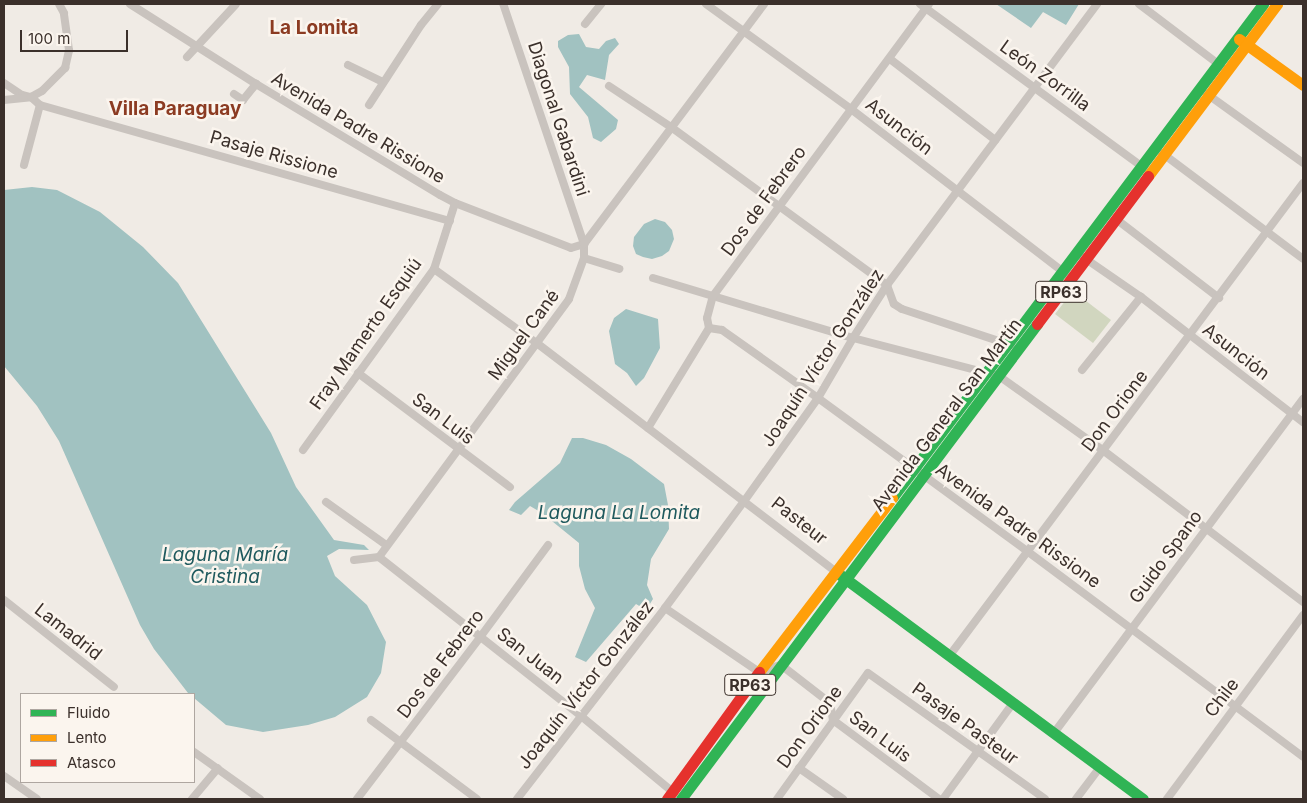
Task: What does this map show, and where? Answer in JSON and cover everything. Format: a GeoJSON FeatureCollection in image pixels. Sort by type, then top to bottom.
{"type":"FeatureCollection","features":[{"type":"Feature","properties":{"kind":"main road","name":"Avenida General San Martín"},"geometry":{"type":"LineString","coordinates":[[1242,41],[1263,4]]}},
{"type":"Feature","properties":{"kind":"main road","name":"Avenida General San Martín"},"geometry":{"type":"LineString","coordinates":[[675,797],[759,672],[836,572],[999,376],[1014,348],[1067,274],[1242,41],[1277,4]]}},
{"type":"Feature","properties":{"kind":"main road"},"geometry":{"type":"LineString","coordinates":[[1242,41],[1303,85]]}},
{"type":"Feature","properties":{"kind":"main road","name":"Avenida General San Martín"},"geometry":{"type":"LineString","coordinates":[[1081,256],[1116,219],[1147,169]]}},
{"type":"Feature","properties":{"kind":"main road","name":"Avenida General San Martín"},"geometry":{"type":"LineString","coordinates":[[675,797],[781,665],[845,580],[986,374],[1014,348]]}},
{"type":"Feature","properties":{"kind":"main road","name":"Pasteur"},"geometry":{"type":"LineString","coordinates":[[836,572],[1143,799]]}},
{"type":"Feature","properties":{"kind":"street"},"geometry":{"type":"LineString","coordinates":[[4,100],[31,97],[42,90],[65,68],[69,50],[64,13],[59,4]]}},
{"type":"Feature","properties":{"kind":"street","name":"Avenida Padre Rissione"},"geometry":{"type":"LineString","coordinates":[[130,4],[256,84],[455,203],[571,248],[584,244]]}},
{"type":"Feature","properties":{"kind":"street"},"geometry":{"type":"LineString","coordinates":[[187,57],[196,45],[236,4]]}},
{"type":"Feature","properties":{"kind":"street"},"geometry":{"type":"LineString","coordinates":[[369,105],[438,4]]}},
{"type":"Feature","properties":{"kind":"street","name":"Diagonal Gabardini"},"geometry":{"type":"LineString","coordinates":[[503,4],[584,244]]}},
{"type":"Feature","properties":{"kind":"street"},"geometry":{"type":"LineString","coordinates":[[585,24],[601,4]]}},
{"type":"Feature","properties":{"kind":"street","name":"Asunción"},"geometry":{"type":"LineString","coordinates":[[706,4],[851,109],[1067,274]]}},
{"type":"Feature","properties":{"kind":"street"},"geometry":{"type":"LineString","coordinates":[[584,244],[764,4]]}},
{"type":"Feature","properties":{"kind":"street","name":"Joaquín Víctor González"},"geometry":{"type":"LineString","coordinates":[[518,799],[665,608],[745,500],[818,398],[853,338],[887,286],[1096,4]]}},
{"type":"Feature","properties":{"kind":"street"},"geometry":{"type":"LineString","coordinates":[[1139,4],[1222,67]]}},
{"type":"Feature","properties":{"kind":"street","name":"León Zorrilla"},"geometry":{"type":"LineString","coordinates":[[925,5],[1147,169]]}},
{"type":"Feature","properties":{"kind":"street","name":"Dos de Febrero"},"geometry":{"type":"LineString","coordinates":[[648,428],[709,328],[707,318],[713,296],[779,205],[890,59],[925,5]]}},
{"type":"Feature","properties":{"kind":"street"},"geometry":{"type":"LineString","coordinates":[[890,59],[996,140]]}},
{"type":"Feature","properties":{"kind":"street"},"geometry":{"type":"LineString","coordinates":[[348,65],[383,82]]}},
{"type":"Feature","properties":{"kind":"street","name":"Pasaje Rissione"},"geometry":{"type":"LineString","coordinates":[[4,83],[22,95],[31,97],[40,105],[450,221]]}},
{"type":"Feature","properties":{"kind":"street"},"geometry":{"type":"LineString","coordinates":[[234,94],[243,100],[256,84]]}},
{"type":"Feature","properties":{"kind":"street"},"geometry":{"type":"LineString","coordinates":[[610,86],[671,126],[887,286],[894,304],[902,309],[1014,348]]}},
{"type":"Feature","properties":{"kind":"street"},"geometry":{"type":"LineString","coordinates":[[1204,91],[1303,164]]}},
{"type":"Feature","properties":{"kind":"street"},"geometry":{"type":"LineString","coordinates":[[24,165],[40,105]]}},
{"type":"Feature","properties":{"kind":"street"},"geometry":{"type":"LineString","coordinates":[[1160,152],[1303,259]]}},
{"type":"Feature","properties":{"kind":"street","name":"Don Orione"},"geometry":{"type":"LineString","coordinates":[[950,655],[1027,550],[1191,336],[1303,183]]}},
{"type":"Feature","properties":{"kind":"street","name":"Fray Mamerto Esquiú"},"geometry":{"type":"LineString","coordinates":[[303,450],[434,269],[455,203]]}},
{"type":"Feature","properties":{"kind":"street"},"geometry":{"type":"LineString","coordinates":[[1116,219],[1219,298]]}},
{"type":"Feature","properties":{"kind":"street","name":"Miguel Cané"},"geometry":{"type":"LineString","coordinates":[[379,557],[386,545],[569,300],[584,258],[584,244]]}},
{"type":"Feature","properties":{"kind":"street","name":"Asunción"},"geometry":{"type":"LineString","coordinates":[[1081,256],[1141,297],[1303,422]]}},
{"type":"Feature","properties":{"kind":"street"},"geometry":{"type":"LineString","coordinates":[[584,258],[619,269]]}},
{"type":"Feature","properties":{"kind":"street","name":"Pasteur"},"geometry":{"type":"LineString","coordinates":[[434,269],[538,344],[745,500],[836,572]]}},
{"type":"Feature","properties":{"kind":"street"},"geometry":{"type":"LineString","coordinates":[[652,278],[853,338],[999,376],[1104,451],[1303,602]]}},
{"type":"Feature","properties":{"kind":"street"},"geometry":{"type":"LineString","coordinates":[[1082,370],[1141,297]]}},
{"type":"Feature","properties":{"kind":"street","name":"Avenida Padre Rissione"},"geometry":{"type":"LineString","coordinates":[[709,328],[722,330],[818,398],[1027,550],[1303,757]]}},
{"type":"Feature","properties":{"kind":"street","name":"San Luis"},"geometry":{"type":"LineString","coordinates":[[358,373],[458,450],[510,487]]}},
{"type":"Feature","properties":{"kind":"street","name":"Guido Spano"},"geometry":{"type":"LineString","coordinates":[[1054,734],[1303,399]]}},
{"type":"Feature","properties":{"kind":"street"},"geometry":{"type":"LineString","coordinates":[[326,502],[386,545]]}},
{"type":"Feature","properties":{"kind":"street","name":"Dos de Febrero"},"geometry":{"type":"LineString","coordinates":[[357,799],[402,742],[548,545]]}},
{"type":"Feature","properties":{"kind":"street"},"geometry":{"type":"LineString","coordinates":[[354,560],[379,557]]}},
{"type":"Feature","properties":{"kind":"street","name":"San Juan"},"geometry":{"type":"LineString","coordinates":[[379,557],[581,716],[675,797]]}},
{"type":"Feature","properties":{"kind":"street","name":"Lamadrid"},"geometry":{"type":"LineString","coordinates":[[4,600],[114,687]]}},
{"type":"Feature","properties":{"kind":"street"},"geometry":{"type":"LineString","coordinates":[[665,608],[759,672],[781,665]]}},
{"type":"Feature","properties":{"kind":"street","name":"Chile"},"geometry":{"type":"LineString","coordinates":[[1167,799],[1303,616]]}},
{"type":"Feature","properties":{"kind":"street","name":"San Luis"},"geometry":{"type":"LineString","coordinates":[[781,665],[830,703],[833,720],[939,799]]}},
{"type":"Feature","properties":{"kind":"street","name":"Don Orione"},"geometry":{"type":"LineString","coordinates":[[777,799],[868,673]]}},
{"type":"Feature","properties":{"kind":"street","name":"Pasaje Pasteur"},"geometry":{"type":"LineString","coordinates":[[868,673],[1045,799]]}},
{"type":"Feature","properties":{"kind":"street"},"geometry":{"type":"LineString","coordinates":[[943,799],[978,753],[1012,703]]}},
{"type":"Feature","properties":{"kind":"street"},"geometry":{"type":"LineString","coordinates":[[371,720],[477,799]]}},
{"type":"Feature","properties":{"kind":"street"},"geometry":{"type":"LineString","coordinates":[[195,753],[260,799]]}},
{"type":"Feature","properties":{"kind":"street"},"geometry":{"type":"LineString","coordinates":[[192,799],[218,768]]}},
{"type":"Feature","properties":{"kind":"street"},"geometry":{"type":"LineString","coordinates":[[799,768],[843,799]]}},
{"type":"Feature","properties":{"kind":"street"},"geometry":{"type":"LineString","coordinates":[[1076,799],[1099,768]]}},
{"type":"Feature","properties":{"kind":"street"},"geometry":{"type":"LineString","coordinates":[[4,776],[37,799]]}},
{"type":"Feature","properties":{"kind":"green space"},"geometry":{"type":"Polygon","coordinates":[[[1073,291],[1111,320],[1093,343],[1055,314],[1073,291]]]}},
{"type":"Feature","properties":{"kind":"water"},"geometry":{"type":"Polygon","coordinates":[[[996,4],[1079,4],[1066,25],[1043,12],[1031,28],[996,4]]]}},
{"type":"Feature","properties":{"kind":"water"},"geometry":{"type":"Polygon","coordinates":[[[579,34],[586,47],[599,49],[606,41],[615,38],[619,44],[609,55],[605,80],[587,75],[579,87],[618,120],[616,129],[601,142],[593,138],[588,117],[570,94],[569,67],[558,47],[558,41],[568,35],[579,34]]]}},
{"type":"Feature","properties":{"kind":"water","name":"Laguna María Cristina"},"geometry":{"type":"Polygon","coordinates":[[[32,187],[57,190],[100,212],[143,247],[178,283],[271,433],[296,487],[334,540],[364,545],[369,550],[339,549],[327,556],[335,576],[367,605],[386,642],[381,673],[367,697],[335,717],[308,725],[263,732],[226,725],[195,699],[195,693],[188,693],[154,649],[140,625],[59,441],[37,406],[4,366],[4,190],[32,187]]]}},
{"type":"Feature","properties":{"kind":"water"},"geometry":{"type":"Polygon","coordinates":[[[655,219],[665,222],[672,230],[674,239],[669,251],[662,256],[652,259],[636,254],[633,246],[634,237],[644,224],[655,219]]]}},
{"type":"Feature","properties":{"kind":"water"},"geometry":{"type":"Polygon","coordinates":[[[626,309],[658,319],[660,348],[644,378],[636,386],[627,373],[615,364],[609,331],[614,318],[626,309]]]}},
{"type":"Feature","properties":{"kind":"water","name":"Laguna La Lomita"},"geometry":{"type":"Polygon","coordinates":[[[572,438],[583,438],[606,445],[631,459],[664,484],[668,505],[669,529],[651,559],[647,585],[653,599],[646,610],[636,604],[586,662],[575,657],[595,608],[585,589],[579,566],[579,543],[542,513],[530,506],[521,515],[509,510],[515,502],[560,463],[572,438]]]}},
{"type":"Feature","properties":{"kind":"traffic: fast"},"geometry":{"type":"LineString","coordinates":[[892,498],[1263,4]]}},
{"type":"Feature","properties":{"kind":"traffic: fast"},"geometry":{"type":"LineString","coordinates":[[681,799],[1037,324]]}},
{"type":"Feature","properties":{"kind":"traffic: fast"},"geometry":{"type":"LineString","coordinates":[[839,574],[1143,799]]}},
{"type":"Feature","properties":{"kind":"traffic: slow"},"geometry":{"type":"LineString","coordinates":[[1148,176],[1277,4]]}},
{"type":"Feature","properties":{"kind":"traffic: slow"},"geometry":{"type":"LineString","coordinates":[[1239,39],[1303,85]]}},
{"type":"Feature","properties":{"kind":"traffic: slow"},"geometry":{"type":"LineString","coordinates":[[759,672],[892,498]]}},
{"type":"Feature","properties":{"kind":"traffic: jam"},"geometry":{"type":"LineString","coordinates":[[1037,324],[1148,176]]}},
{"type":"Feature","properties":{"kind":"traffic: jam"},"geometry":{"type":"LineString","coordinates":[[667,799],[759,672]]}},
{"type":"Feature","properties":{"kind":"district","name":"La Lomita"},"geometry":{"type":"Point","coordinates":[314,28]}},
{"type":"Feature","properties":{"kind":"district","name":"Villa Paraguay"},"geometry":{"type":"Point","coordinates":[175,109]}}]}
